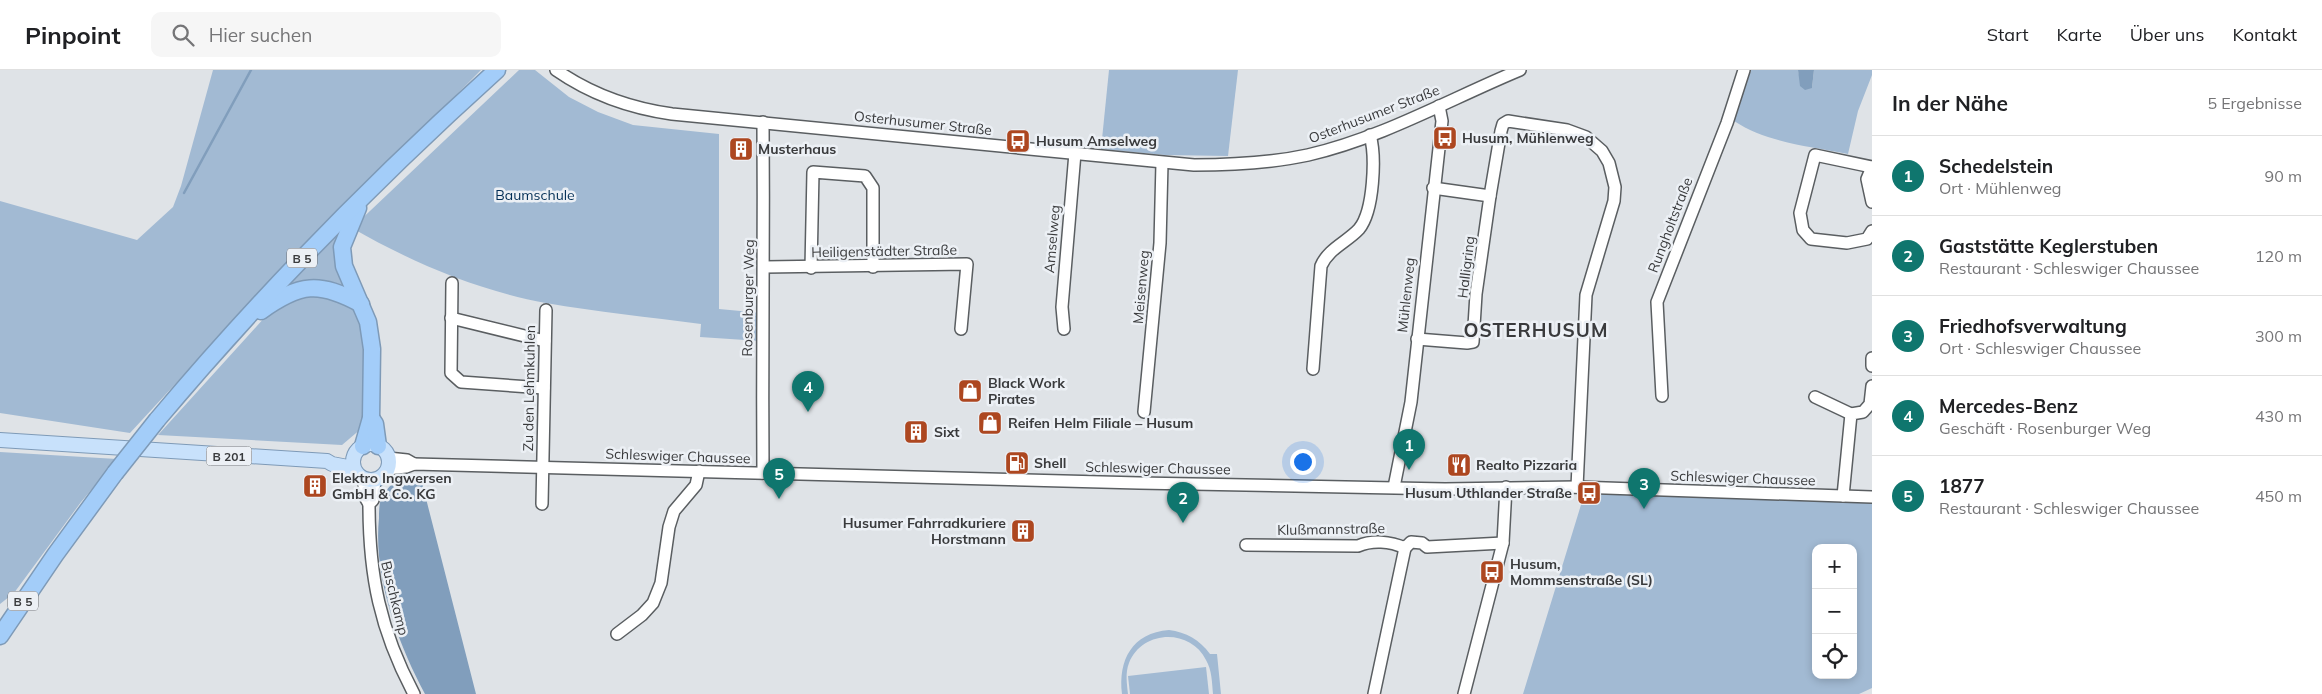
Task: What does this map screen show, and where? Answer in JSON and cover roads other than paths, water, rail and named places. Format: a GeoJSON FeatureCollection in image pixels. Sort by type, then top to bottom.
{"type":"FeatureCollection","features":[{"type":"Feature","properties":{"kind":"highway","name":"B 5"},"geometry":{"type":"LineString","coordinates":[[0,636],[47,566],[115,473],[157,420],[237,328],[306,254],[370,190],[497,70]]}},
{"type":"Feature","properties":{"kind":"highway"},"geometry":{"type":"LineString","coordinates":[[370,190],[349,226],[342,247],[344,266],[368,322],[372,349],[370,462]]}},
{"type":"Feature","properties":{"kind":"highway"},"geometry":{"type":"LineString","coordinates":[[237,328],[274,302],[306,288],[324,287],[341,292],[361,304]]}},
{"type":"Feature","properties":{"kind":"highway"},"geometry":{"type":"LineString","coordinates":[[0,614],[47,566]]}},
{"type":"Feature","properties":{"kind":"main road","name":"B 201"},"geometry":{"type":"LineString","coordinates":[[0,440],[189,454],[326,460],[331,457],[370,462]]}},
{"type":"Feature","properties":{"kind":"street","name":"Osterhusumer Straße"},"geometry":{"type":"LineString","coordinates":[[556,70],[578,85],[605,98],[638,109],[1075,152],[1162,163],[1214,165],[1298,156],[1340,146],[1439,106],[1520,70]]}},
{"type":"Feature","properties":{"kind":"street","name":"Rungholtstraße"},"geometry":{"type":"LineString","coordinates":[[1662,396],[1657,302],[1726,123],[1744,70]]}},
{"type":"Feature","properties":{"kind":"street","name":"Mühlenweg"},"geometry":{"type":"LineString","coordinates":[[1394,487],[1411,402],[1433,188],[1442,121],[1439,106]]}},
{"type":"Feature","properties":{"kind":"street"},"geometry":{"type":"LineString","coordinates":[[1433,188],[1490,196],[1502,124],[1508,121],[1575,132],[1586,137],[1602,151],[1609,163],[1615,187],[1614,201],[1586,295],[1577,487]]}},
{"type":"Feature","properties":{"kind":"street","name":"Rosenburger Weg"},"geometry":{"type":"LineString","coordinates":[[763,122],[765,268],[762,363],[763,473]]}},
{"type":"Feature","properties":{"kind":"street"},"geometry":{"type":"LineString","coordinates":[[1313,369],[1321,266],[1328,254],[1359,229],[1366,218],[1373,149],[1370,135]]}},
{"type":"Feature","properties":{"kind":"street","name":"Amselweg"},"geometry":{"type":"LineString","coordinates":[[1064,329],[1062,307],[1075,152]]}},
{"type":"Feature","properties":{"kind":"street"},"geometry":{"type":"LineString","coordinates":[[1872,202],[1867,179],[1872,167],[1815,155],[1800,212],[1803,230],[1811,239],[1847,243],[1868,239],[1872,230]]}},
{"type":"Feature","properties":{"kind":"street","name":"Meisenweg"},"geometry":{"type":"LineString","coordinates":[[1144,412],[1160,243],[1162,163]]}},
{"type":"Feature","properties":{"kind":"street"},"geometry":{"type":"LineString","coordinates":[[812,268],[813,172],[865,176],[873,188],[873,267]]}},
{"type":"Feature","properties":{"kind":"street","name":"Halligring"},"geometry":{"type":"LineString","coordinates":[[1417,339],[1473,342],[1476,294],[1490,196]]}},
{"type":"Feature","properties":{"kind":"street","name":"Heiligenstädter Straße"},"geometry":{"type":"LineString","coordinates":[[765,268],[967,264],[961,329]]}},
{"type":"Feature","properties":{"kind":"street"},"geometry":{"type":"LineString","coordinates":[[452,283],[452,374],[461,382],[544,388]]}},
{"type":"Feature","properties":{"kind":"street","name":"Zu den Lehmkuhlen"},"geometry":{"type":"LineString","coordinates":[[542,504],[546,310]]}},
{"type":"Feature","properties":{"kind":"street"},"geometry":{"type":"LineString","coordinates":[[451,318],[545,341]]}},
{"type":"Feature","properties":{"kind":"street"},"geometry":{"type":"LineString","coordinates":[[1872,358],[1872,366]]}},
{"type":"Feature","properties":{"kind":"street"},"geometry":{"type":"LineString","coordinates":[[1815,397],[1851,414],[1863,412],[1870,404],[1872,386]]}},
{"type":"Feature","properties":{"kind":"street"},"geometry":{"type":"LineString","coordinates":[[1844,496],[1851,414]]}},
{"type":"Feature","properties":{"kind":"street","name":"Schleswiger Chaussee"},"geometry":{"type":"LineString","coordinates":[[370,462],[406,467],[414,464],[1445,489],[1577,487],[1872,497]]}},
{"type":"Feature","properties":{"kind":"street","name":"Buschkamp"},"geometry":{"type":"LineString","coordinates":[[370,462],[366,499],[369,504],[371,564],[377,598],[399,666],[414,694]]}},
{"type":"Feature","properties":{"kind":"street"},"geometry":{"type":"LineString","coordinates":[[617,634],[642,616],[653,602],[661,583],[669,527],[674,511],[696,485],[699,471]]}},
{"type":"Feature","properties":{"kind":"street"},"geometry":{"type":"LineString","coordinates":[[1464,694],[1503,543],[1506,487]]}},
{"type":"Feature","properties":{"kind":"street","name":"Klußmannstraße"},"geometry":{"type":"LineString","coordinates":[[1246,545],[1358,546],[1367,542],[1395,543],[1405,548],[1411,542],[1422,543],[1427,547],[1503,543]]}},
{"type":"Feature","properties":{"kind":"street"},"geometry":{"type":"LineString","coordinates":[[1374,694],[1405,548]]}},
{"type":"Feature","properties":{"kind":"waterway"},"geometry":{"type":"LineString","coordinates":[[184,193],[251,70]]}},
{"type":"Feature","properties":{"kind":"place","name":"Husum, Mühlenweg"},"geometry":{"type":"Point","coordinates":[1445,138]}},
{"type":"Feature","properties":{"kind":"place","name":"Husum Amselweg"},"geometry":{"type":"Point","coordinates":[1018,141]}},
{"type":"Feature","properties":{"kind":"place","name":"Musterhaus"},"geometry":{"type":"Point","coordinates":[741,149]}},
{"type":"Feature","properties":{"kind":"place","name":"Black Work Pirates"},"geometry":{"type":"Point","coordinates":[970,391]}},
{"type":"Feature","properties":{"kind":"place","name":"Mercedes-Benz"},"geometry":{"type":"Point","coordinates":[808,412]}},
{"type":"Feature","properties":{"kind":"place","name":"Reifen Helm Filiale – Husum"},"geometry":{"type":"Point","coordinates":[990,423]}},
{"type":"Feature","properties":{"kind":"place","name":"Sixt"},"geometry":{"type":"Point","coordinates":[916,432]}},
{"type":"Feature","properties":{"kind":"place","name":"Shell"},"geometry":{"type":"Point","coordinates":[1017,463]}},
{"type":"Feature","properties":{"kind":"place","name":"Realto Pizzaria"},"geometry":{"type":"Point","coordinates":[1459,465]}},
{"type":"Feature","properties":{"kind":"place","name":"Schedelstein"},"geometry":{"type":"Point","coordinates":[1409,470]}},
{"type":"Feature","properties":{"kind":"place","name":"Elektro Ingwersen GmbH & Co. KG"},"geometry":{"type":"Point","coordinates":[315,486]}},
{"type":"Feature","properties":{"kind":"place","name":"Husum Uthlander Straße"},"geometry":{"type":"Point","coordinates":[1589,493]}},
{"type":"Feature","properties":{"kind":"place","name":"1877"},"geometry":{"type":"Point","coordinates":[779,499]}},
{"type":"Feature","properties":{"kind":"place","name":"Friedhofsverwaltung"},"geometry":{"type":"Point","coordinates":[1644,509]}},
{"type":"Feature","properties":{"kind":"place","name":"Gaststätte Keglerstuben"},"geometry":{"type":"Point","coordinates":[1183,523]}},
{"type":"Feature","properties":{"kind":"place","name":"Husumer Fahrradkuriere Horstmann"},"geometry":{"type":"Point","coordinates":[1023,531]}},
{"type":"Feature","properties":{"kind":"place","name":"Husum, Mommsenstraße (SL)"},"geometry":{"type":"Point","coordinates":[1492,572]}},
{"type":"Feature","properties":{"kind":"district","name":"OSTERHUSUM"},"geometry":{"type":"Point","coordinates":[1536,330]}},
{"type":"Feature","properties":{"kind":"park label","name":"Baumschule"},"geometry":{"type":"Point","coordinates":[535,195]}}]}
